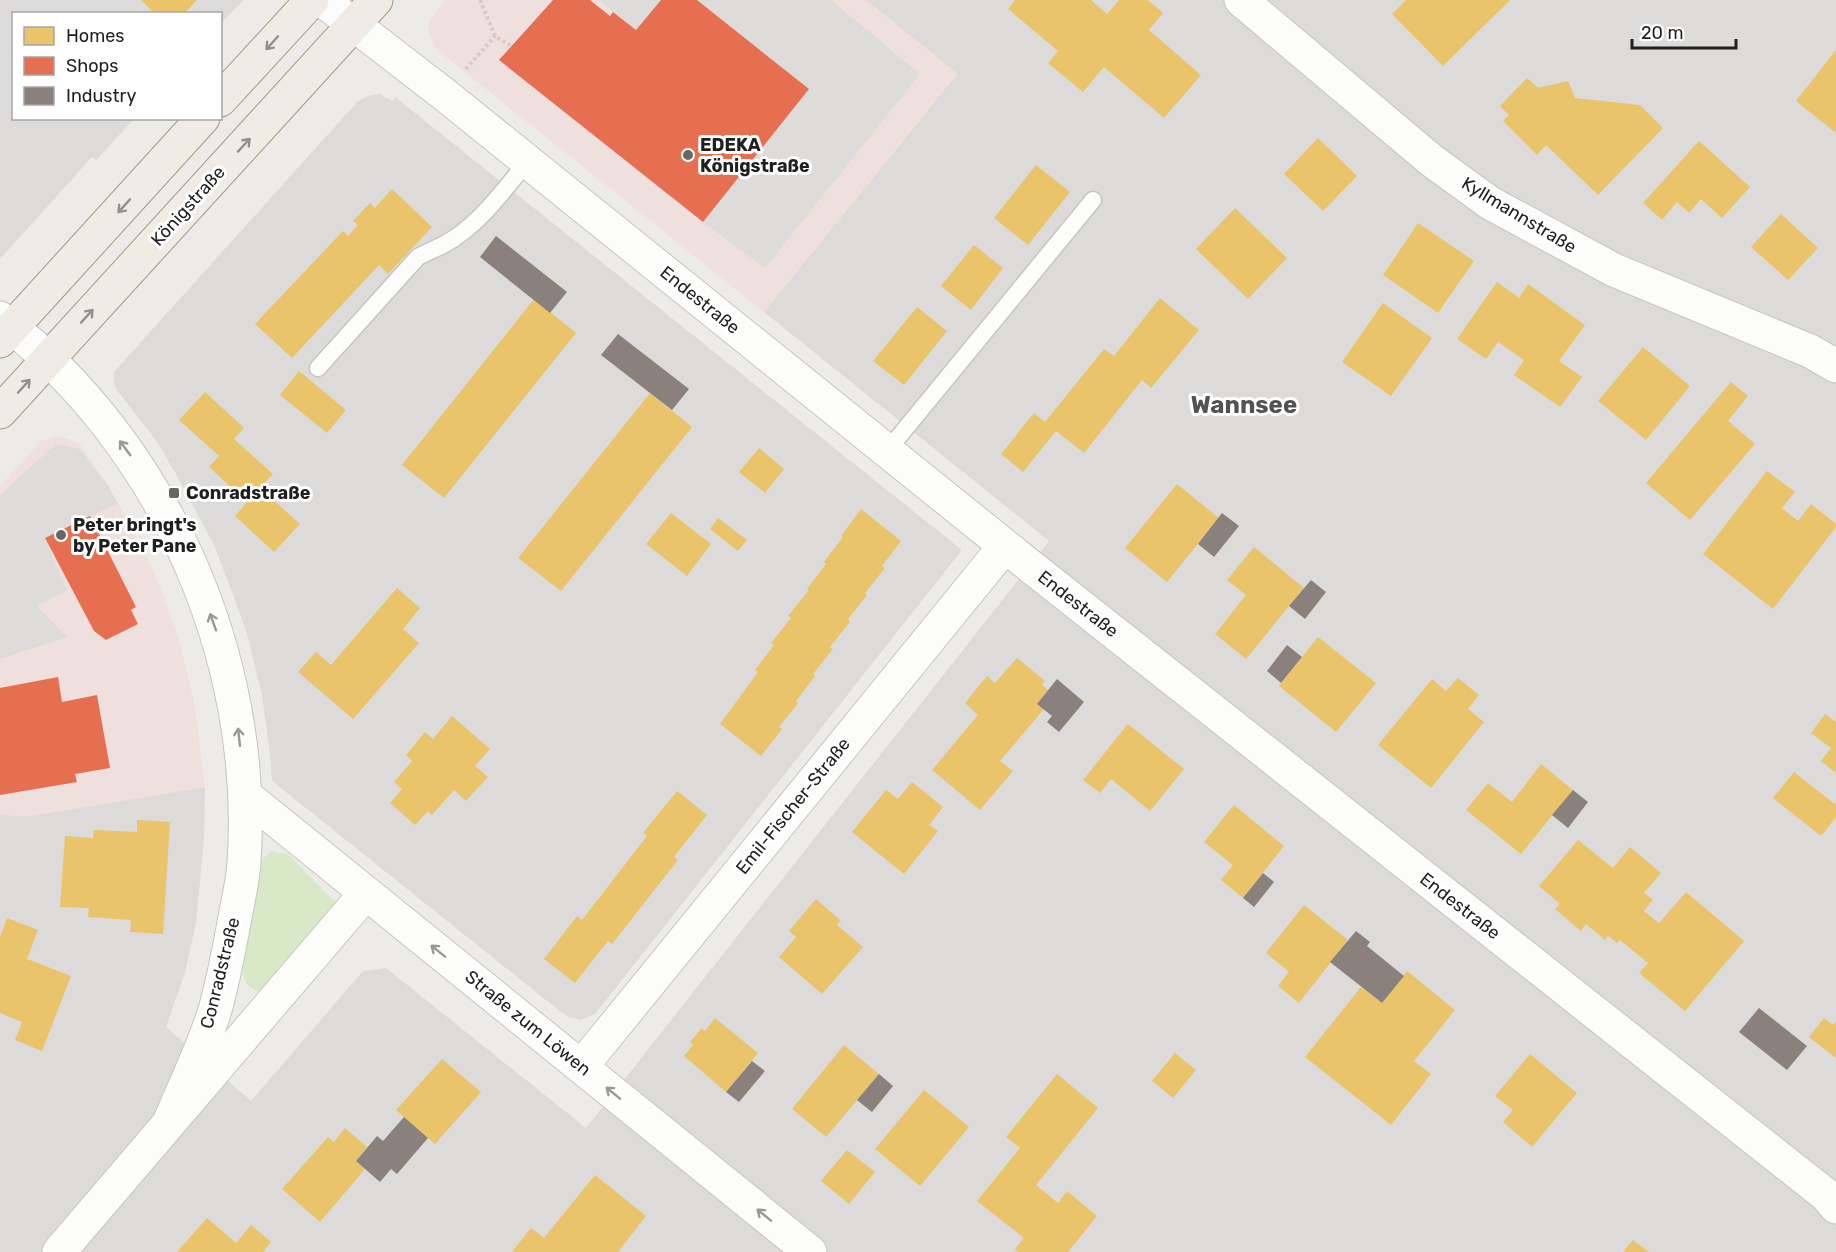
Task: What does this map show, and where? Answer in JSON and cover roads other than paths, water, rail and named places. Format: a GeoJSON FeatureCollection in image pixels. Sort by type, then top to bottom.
{"type":"FeatureCollection","features":[{"type":"Feature","properties":{"kind":"main road"},"geometry":{"type":"LineString","coordinates":[[222,98],[312,0]]}},
{"type":"Feature","properties":{"kind":"main road","name":"Königstraße"},"geometry":{"type":"LineString","coordinates":[[0,412],[376,0]]}},
{"type":"Feature","properties":{"kind":"main road"},"geometry":{"type":"LineString","coordinates":[[4,329],[201,120]]}},
{"type":"Feature","properties":{"kind":"street","name":"Endestraße"},"geometry":{"type":"LineString","coordinates":[[322,0],[446,95],[1005,546],[1810,1182],[1836,1206]]}},
{"type":"Feature","properties":{"kind":"street","name":"Kyllmannstraße"},"geometry":{"type":"LineString","coordinates":[[1241,0],[1431,160],[1490,203],[1614,270],[1810,351],[1836,366]]}},
{"type":"Feature","properties":{"kind":"street","name":"Conradstraße"},"geometry":{"type":"LineString","coordinates":[[4,329],[48,359],[107,424],[133,459],[168,517],[214,623],[236,708],[245,795],[244,865],[224,974],[214,1011],[169,1124]]}},
{"type":"Feature","properties":{"kind":"street","name":"Emil-Fischer-Straße"},"geometry":{"type":"LineString","coordinates":[[581,1067],[1005,546]]}},
{"type":"Feature","properties":{"kind":"street","name":"Straße zum Löwen"},"geometry":{"type":"LineString","coordinates":[[245,795],[810,1252]]}},
{"type":"Feature","properties":{"kind":"street","name":"Conradstraße"},"geometry":{"type":"LineString","coordinates":[[59,1252],[366,893]]}},
{"type":"Feature","properties":{"kind":"lane"},"geometry":{"type":"LineString","coordinates":[[318,368],[418,257],[440,248],[458,236],[484,211],[528,161]]}},
{"type":"Feature","properties":{"kind":"lane"},"geometry":{"type":"LineString","coordinates":[[887,451],[1093,200]]}},
{"type":"Feature","properties":{"kind":"place","name":"EDEKA Königstraße"},"geometry":{"type":"Point","coordinates":[688,155]}},
{"type":"Feature","properties":{"kind":"place","name":"Conradstraße"},"geometry":{"type":"Point","coordinates":[174,493]}},
{"type":"Feature","properties":{"kind":"place","name":"Peter bringt's by Peter Pane"},"geometry":{"type":"Point","coordinates":[61,535]}},
{"type":"Feature","properties":{"kind":"district","name":"Wannsee"},"geometry":{"type":"Point","coordinates":[1244,405]}}]}
